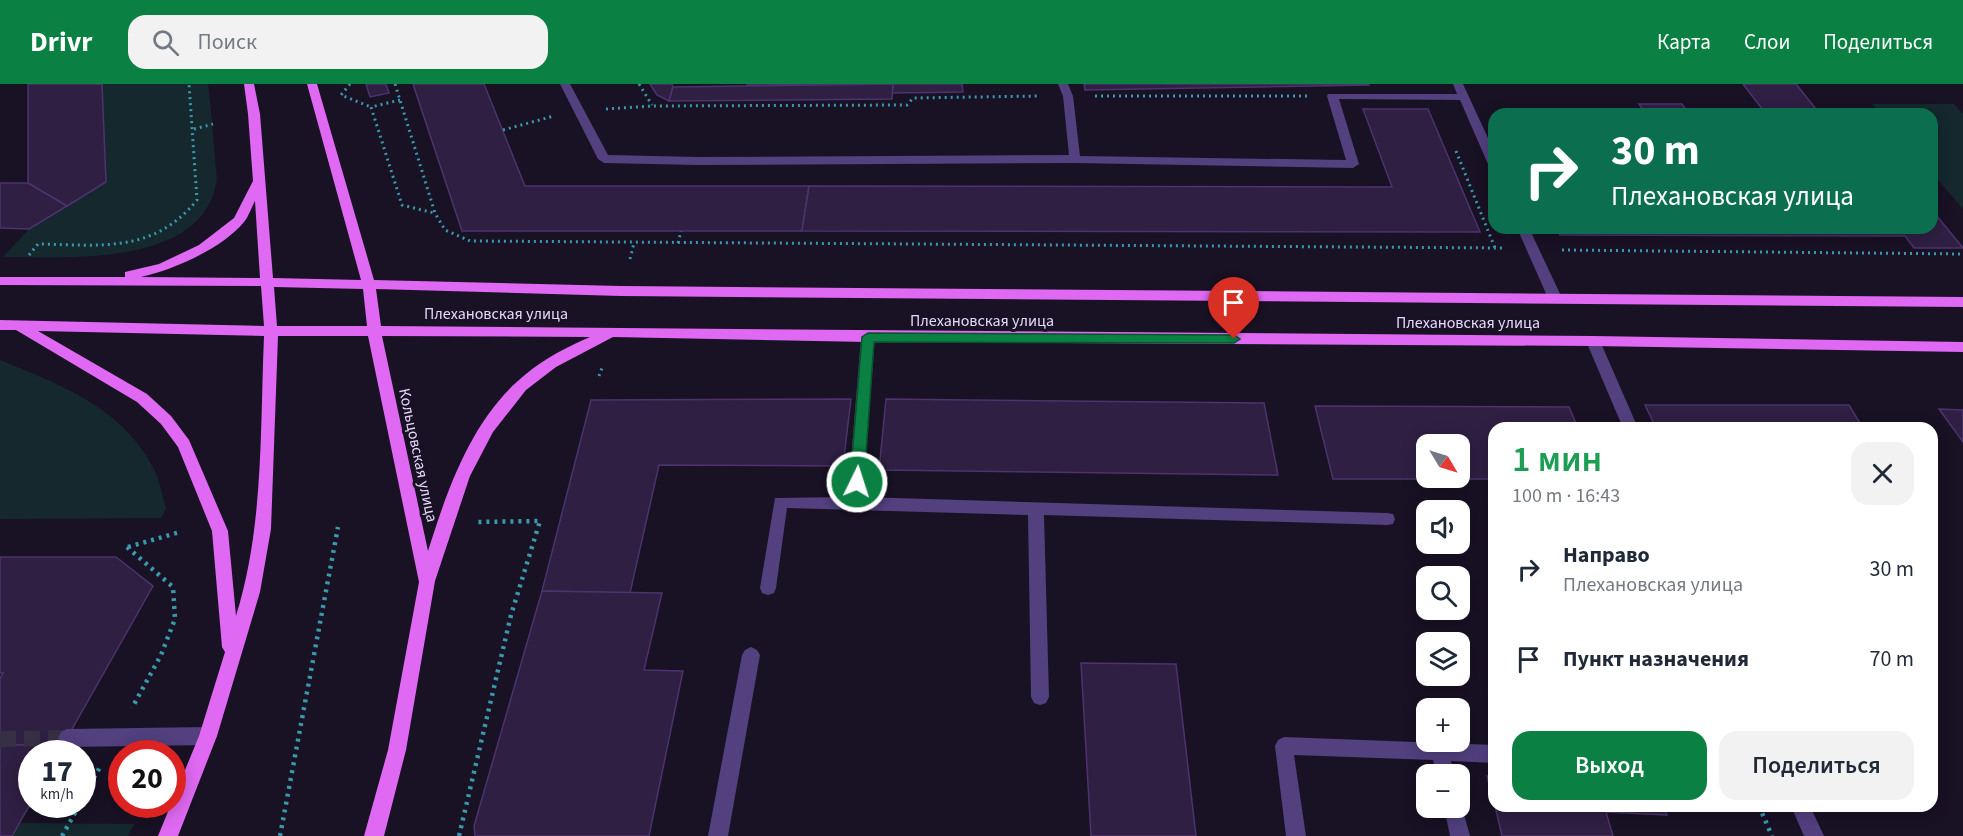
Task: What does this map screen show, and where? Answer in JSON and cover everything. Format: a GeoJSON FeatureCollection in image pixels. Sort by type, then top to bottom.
{"type":"FeatureCollection","features":[{"type":"Feature","properties":{"kind":"main road"},"geometry":{"type":"LineString","coordinates":[[168,836],[208,736],[232,659],[252,592],[263,529],[271,331],[254,114],[249,84]]}},
{"type":"Feature","properties":{"kind":"main road","name":"Кольцовская улица"},"geometry":{"type":"LineString","coordinates":[[312,84],[369,286],[374,331],[427,582],[397,750],[374,836]]}},
{"type":"Feature","properties":{"kind":"main road"},"geometry":{"type":"LineString","coordinates":[[106,280],[162,268],[203,249],[239,220],[259,180]]}},
{"type":"Feature","properties":{"kind":"main road","name":"Плехановская улица"},"geometry":{"type":"LineString","coordinates":[[0,281],[267,282],[714,292],[1963,302]]}},
{"type":"Feature","properties":{"kind":"main road"},"geometry":{"type":"LineString","coordinates":[[19,325],[142,398],[166,420],[184,444],[220,531],[232,659]]}},
{"type":"Feature","properties":{"kind":"main road","name":"Плехановская улица"},"geometry":{"type":"LineString","coordinates":[[0,326],[271,331],[1593,341],[1963,347]]}},
{"type":"Feature","properties":{"kind":"main road"},"geometry":{"type":"LineString","coordinates":[[427,582],[444,523],[470,458],[493,420],[522,385],[580,347],[612,332]]}},
{"type":"Feature","properties":{"kind":"street"},"geometry":{"type":"LineString","coordinates":[[565,84],[604,159],[698,161],[1076,159],[1353,164],[1332,96],[1464,97]]}},
{"type":"Feature","properties":{"kind":"street"},"geometry":{"type":"LineString","coordinates":[[1063,84],[1068,96],[1076,159]]}},
{"type":"Feature","properties":{"kind":"street"},"geometry":{"type":"LineString","coordinates":[[1458,84],[1488,151]]}},
{"type":"Feature","properties":{"kind":"street"},"geometry":{"type":"LineString","coordinates":[[1526,234],[1555,298]]}},
{"type":"Feature","properties":{"kind":"street"},"geometry":{"type":"LineString","coordinates":[[855,503],[868,337]]}},
{"type":"Feature","properties":{"kind":"street"},"geometry":{"type":"LineString","coordinates":[[1593,341],[1628,422]]}},
{"type":"Feature","properties":{"kind":"street"},"geometry":{"type":"LineString","coordinates":[[768,588],[780,502],[1387,519]]}},
{"type":"Feature","properties":{"kind":"street"},"geometry":{"type":"LineString","coordinates":[[1036,508],[1040,697]]}},
{"type":"Feature","properties":{"kind":"street"},"geometry":{"type":"LineString","coordinates":[[718,836],[751,656]]}},
{"type":"Feature","properties":{"kind":"street"},"geometry":{"type":"LineString","coordinates":[[67,738],[208,736]]}},
{"type":"Feature","properties":{"kind":"street"},"geometry":{"type":"LineString","coordinates":[[1296,836],[1284,746],[1488,754]]}},
{"type":"Feature","properties":{"kind":"street"},"geometry":{"type":"LineString","coordinates":[[1440,753],[1443,764]]}},
{"type":"Feature","properties":{"kind":"street"},"geometry":{"type":"LineString","coordinates":[[1803,812],[1814,836]]}},
{"type":"Feature","properties":{"kind":"street"},"geometry":{"type":"LineString","coordinates":[[1456,818],[1460,836]]}},
{"type":"Feature","properties":{"kind":"path"},"geometry":{"type":"LineString","coordinates":[[27,257],[38,244],[138,242],[176,224],[189,212],[197,200],[194,129],[189,84]]}},
{"type":"Feature","properties":{"kind":"path"},"geometry":{"type":"LineString","coordinates":[[350,84],[341,95],[371,107],[400,100]]}},
{"type":"Feature","properties":{"kind":"path"},"geometry":{"type":"LineString","coordinates":[[395,84],[435,213],[445,230],[470,241],[1496,248],[1963,254]]}},
{"type":"Feature","properties":{"kind":"path"},"geometry":{"type":"LineString","coordinates":[[639,84],[653,106]]}},
{"type":"Feature","properties":{"kind":"path"},"geometry":{"type":"LineString","coordinates":[[503,130],[578,110],[653,106],[907,105],[913,98],[1332,96]]}},
{"type":"Feature","properties":{"kind":"path"},"geometry":{"type":"LineString","coordinates":[[371,107],[402,205],[435,213]]}},
{"type":"Feature","properties":{"kind":"path"},"geometry":{"type":"LineString","coordinates":[[194,129],[213,124]]}},
{"type":"Feature","properties":{"kind":"path"},"geometry":{"type":"LineString","coordinates":[[1455,151],[1488,229]]}},
{"type":"Feature","properties":{"kind":"path"},"geometry":{"type":"LineString","coordinates":[[678,243],[681,231]]}},
{"type":"Feature","properties":{"kind":"path"},"geometry":{"type":"LineString","coordinates":[[1490,234],[1496,248]]}},
{"type":"Feature","properties":{"kind":"path"},"geometry":{"type":"LineString","coordinates":[[630,258],[634,243]]}},
{"type":"Feature","properties":{"kind":"path"},"geometry":{"type":"LineString","coordinates":[[459,836],[511,615],[540,521],[476,522]]}},
{"type":"Feature","properties":{"kind":"path"},"geometry":{"type":"LineString","coordinates":[[280,836],[338,527]]}},
{"type":"Feature","properties":{"kind":"path"},"geometry":{"type":"LineString","coordinates":[[96,774],[161,655],[175,619],[173,587],[127,547],[180,532]]}},
{"type":"Feature","properties":{"kind":"path"},"geometry":{"type":"LineString","coordinates":[[1762,812],[1772,836]]}},
{"type":"Feature","properties":{"kind":"path"},"geometry":{"type":"LineString","coordinates":[[62,836],[72,818]]}},
{"type":"Feature","properties":{"kind":"shaded area"},"geometry":{"type":"Polygon","coordinates":[[[102,84],[208,84],[217,178],[205,211],[185,231],[158,244],[126,252],[93,256],[3,257],[29,229],[106,182],[102,84]]]}},
{"type":"Feature","properties":{"kind":"shaded area"},"geometry":{"type":"Polygon","coordinates":[[[1872,104],[1954,104],[1963,114],[1963,209],[1938,180],[1938,108],[1876,108],[1872,104]]]}},
{"type":"Feature","properties":{"kind":"shaded area"},"geometry":{"type":"Polygon","coordinates":[[[0,360],[67,389],[107,414],[125,429],[141,448],[154,469],[166,508],[161,518],[0,519],[0,360]]]}},
{"type":"Feature","properties":{"kind":"shaded area"},"geometry":{"type":"Polygon","coordinates":[[[19,823],[134,824],[128,836],[12,836],[19,823]]]}},
{"type":"Feature","properties":{"kind":"building"},"geometry":{"type":"Polygon","coordinates":[[[28,84],[102,84],[106,182],[67,206],[28,183],[28,84]]]}},
{"type":"Feature","properties":{"kind":"building"},"geometry":{"type":"Polygon","coordinates":[[[366,84],[386,84],[389,93],[370,97],[366,84]]]}},
{"type":"Feature","properties":{"kind":"building"},"geometry":{"type":"Polygon","coordinates":[[[413,84],[484,84],[525,186],[809,186],[802,231],[462,231],[413,84]]]}},
{"type":"Feature","properties":{"kind":"building"},"geometry":{"type":"Polygon","coordinates":[[[650,84],[672,84],[669,101],[657,95],[650,84]]]}},
{"type":"Feature","properties":{"kind":"building"},"geometry":{"type":"Polygon","coordinates":[[[747,84],[893,84],[747,86],[747,84]]]}},
{"type":"Feature","properties":{"kind":"building"},"geometry":{"type":"Polygon","coordinates":[[[893,84],[962,84],[963,92],[892,93],[893,84]]]}},
{"type":"Feature","properties":{"kind":"building"},"geometry":{"type":"Polygon","coordinates":[[[893,84],[892,99],[669,101],[673,87],[893,84]]]}},
{"type":"Feature","properties":{"kind":"building"},"geometry":{"type":"Polygon","coordinates":[[[1084,84],[1368,84],[1369,85],[1085,90],[1084,84]]]}},
{"type":"Feature","properties":{"kind":"building"},"geometry":{"type":"Polygon","coordinates":[[[1743,84],[1796,84],[1815,108],[1761,108],[1743,84]]]}},
{"type":"Feature","properties":{"kind":"building"},"geometry":{"type":"Polygon","coordinates":[[[1639,104],[1682,104],[1685,108],[1642,108],[1639,104]]]}},
{"type":"Feature","properties":{"kind":"building"},"geometry":{"type":"Polygon","coordinates":[[[1363,109],[1428,109],[1480,232],[802,231],[809,186],[1392,187],[1363,109]]]}},
{"type":"Feature","properties":{"kind":"building"},"geometry":{"type":"Polygon","coordinates":[[[0,183],[28,183],[67,206],[29,229],[0,228],[0,183]]]}},
{"type":"Feature","properties":{"kind":"building"},"geometry":{"type":"Polygon","coordinates":[[[1938,217],[1963,248],[1914,248],[1905,236],[1560,235],[1938,234],[1938,217]]]}},
{"type":"Feature","properties":{"kind":"building"},"geometry":{"type":"Polygon","coordinates":[[[851,399],[843,466],[659,465],[630,593],[542,591],[591,400],[851,399]]]}},
{"type":"Feature","properties":{"kind":"building"},"geometry":{"type":"Polygon","coordinates":[[[886,399],[1264,403],[1278,475],[879,470],[886,399]]]}},
{"type":"Feature","properties":{"kind":"building"},"geometry":{"type":"Polygon","coordinates":[[[1645,405],[1849,405],[1859,422],[1653,422],[1645,405]]]}},
{"type":"Feature","properties":{"kind":"building"},"geometry":{"type":"Polygon","coordinates":[[[1315,406],[1569,407],[1575,422],[1488,422],[1488,479],[1470,479],[1470,434],[1416,434],[1416,479],[1333,479],[1315,406]]]}},
{"type":"Feature","properties":{"kind":"building"},"geometry":{"type":"Polygon","coordinates":[[[1939,409],[1963,410],[1963,442],[1939,409]]]}},
{"type":"Feature","properties":{"kind":"building"},"geometry":{"type":"Polygon","coordinates":[[[0,557],[116,557],[153,586],[66,740],[18,740],[18,745],[0,745],[0,678],[3,673],[0,673],[0,557]]]}},
{"type":"Feature","properties":{"kind":"building"},"geometry":{"type":"Polygon","coordinates":[[[542,591],[662,593],[644,670],[683,671],[649,836],[475,836],[474,826],[542,591]]]}},
{"type":"Feature","properties":{"kind":"building"},"geometry":{"type":"Polygon","coordinates":[[[1081,663],[1176,664],[1196,836],[1091,836],[1081,663]]]}},
{"type":"Feature","properties":{"kind":"building"},"geometry":{"type":"Polygon","coordinates":[[[0,745],[18,745],[18,818],[22,818],[12,836],[0,836],[0,745]]]}},
{"type":"Feature","properties":{"kind":"building"},"geometry":{"type":"Polygon","coordinates":[[[1496,812],[1606,812],[1613,836],[1502,836],[1496,812]]]}},
{"type":"Feature","properties":{"kind":"building"},"geometry":{"type":"Polygon","coordinates":[[[1606,812],[1666,812],[1667,815],[1606,812]]]}},
{"type":"Feature","properties":{"kind":"tunnel"},"geometry":{"type":"LineString","coordinates":[[0,739],[67,738]]}},
{"type":"Feature","properties":{"kind":"route"},"geometry":{"type":"LineString","coordinates":[[857,482],[868,337],[1234,339]]}}]}
